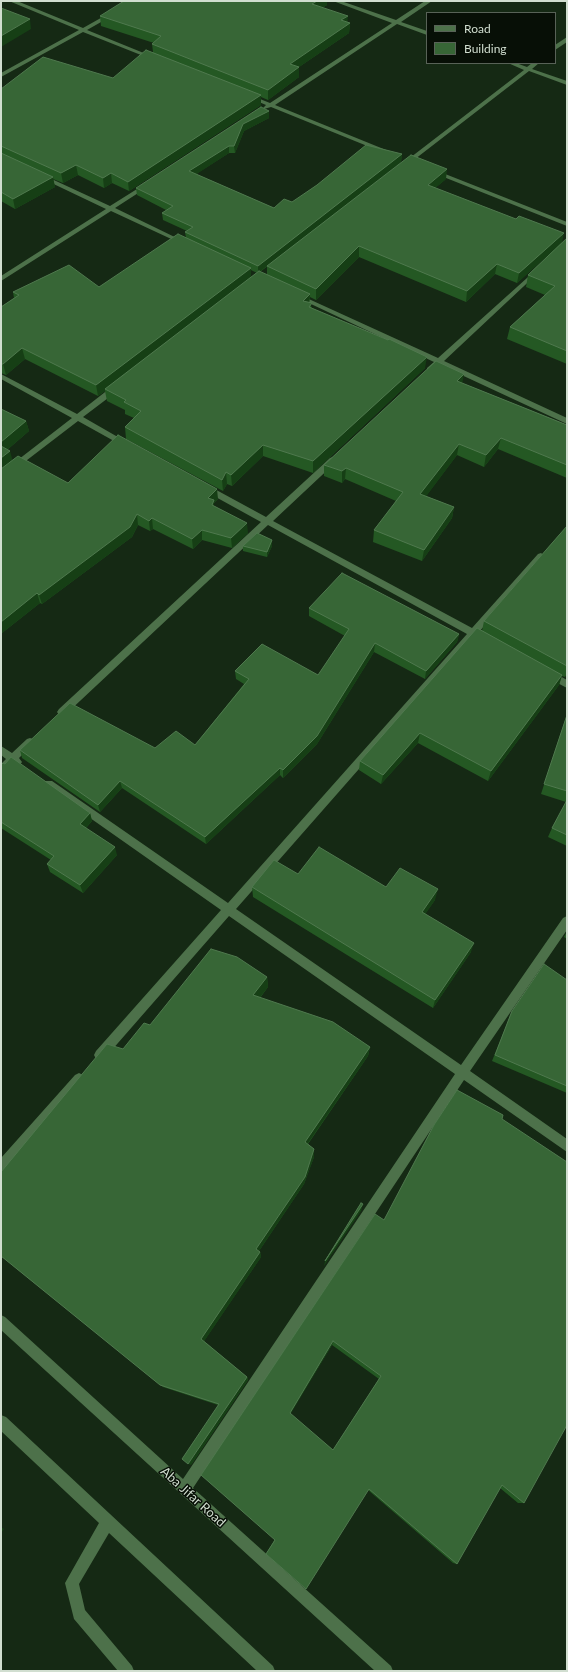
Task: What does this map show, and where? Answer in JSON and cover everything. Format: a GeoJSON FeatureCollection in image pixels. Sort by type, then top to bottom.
{"type":"FeatureCollection","features":[{"type":"Feature","properties":{"kind":"street"},"geometry":{"type":"LineString","coordinates":[[12,1],[163,62]]}},
{"type":"Feature","properties":{"kind":"street"},"geometry":{"type":"LineString","coordinates":[[1,75],[135,1]]}},
{"type":"Feature","properties":{"kind":"street"},"geometry":{"type":"LineString","coordinates":[[336,1],[426,33]]}},
{"type":"Feature","properties":{"kind":"street"},"geometry":{"type":"LineString","coordinates":[[257,114],[429,1]]}},
{"type":"Feature","properties":{"kind":"street"},"geometry":{"type":"LineString","coordinates":[[556,47],[567,39]]}},
{"type":"Feature","properties":{"kind":"street"},"geometry":{"type":"LineString","coordinates":[[514,64],[567,83]]}},
{"type":"Feature","properties":{"kind":"street"},"geometry":{"type":"LineString","coordinates":[[397,171],[535,64]]}},
{"type":"Feature","properties":{"kind":"street"},"geometry":{"type":"LineString","coordinates":[[242,94],[395,155]]}},
{"type":"Feature","properties":{"kind":"street"},"geometry":{"type":"LineString","coordinates":[[402,158],[416,164]]}},
{"type":"Feature","properties":{"kind":"street"},"geometry":{"type":"LineString","coordinates":[[424,167],[567,224]]}},
{"type":"Feature","properties":{"kind":"street"},"geometry":{"type":"LineString","coordinates":[[35,174],[188,245]]}},
{"type":"Feature","properties":{"kind":"street"},"geometry":{"type":"LineString","coordinates":[[1,279],[150,183]]}},
{"type":"Feature","properties":{"kind":"street"},"geometry":{"type":"LineString","coordinates":[[422,378],[544,264]]}},
{"type":"Feature","properties":{"kind":"street"},"geometry":{"type":"LineString","coordinates":[[294,294],[567,421]]}},
{"type":"Feature","properties":{"kind":"street"},"geometry":{"type":"LineString","coordinates":[[1,376],[132,447]]}},
{"type":"Feature","properties":{"kind":"street"},"geometry":{"type":"LineString","coordinates":[[1,477],[121,384]]}},
{"type":"Feature","properties":{"kind":"street"},"geometry":{"type":"LineString","coordinates":[[53,721],[342,452]]}},
{"type":"Feature","properties":{"kind":"street"},"geometry":{"type":"LineString","coordinates":[[200,484],[486,640]]}},
{"type":"Feature","properties":{"kind":"street"},"geometry":{"type":"LineString","coordinates":[[1,1167],[546,550]]}},
{"type":"Feature","properties":{"kind":"street"},"geometry":{"type":"LineString","coordinates":[[540,669],[567,684]]}},
{"type":"Feature","properties":{"kind":"street"},"geometry":{"type":"LineString","coordinates":[[1,770],[36,737]]}},
{"type":"Feature","properties":{"kind":"street"},"geometry":{"type":"LineString","coordinates":[[1,750],[26,768]]}},
{"type":"Feature","properties":{"kind":"street"},"geometry":{"type":"LineString","coordinates":[[39,777],[567,1146]]}},
{"type":"Feature","properties":{"kind":"street"},"geometry":{"type":"LineString","coordinates":[[184,1489],[462,1073],[567,921]]}},
{"type":"Feature","properties":{"kind":"street","name":"Aba Jifar Road"},"geometry":{"type":"LineString","coordinates":[[1,1322],[386,1671]]}},
{"type":"Feature","properties":{"kind":"street"},"geometry":{"type":"LineString","coordinates":[[1,1422],[268,1671]]}},
{"type":"Feature","properties":{"kind":"street"},"geometry":{"type":"LineString","coordinates":[[108,1522],[72,1583],[79,1614],[127,1671]]}},
{"type":"Feature","properties":{"kind":"building"},"geometry":{"type":"Polygon","coordinates":[[[124,1],[317,1],[312,4],[348,16],[341,20],[350,23],[290,64],[299,67],[268,90],[152,44],[161,36],[100,16],[124,1]]]}},
{"type":"Feature","properties":{"kind":"building"},"geometry":{"type":"Polygon","coordinates":[[[1,8],[30,19],[1,36],[1,8]]]}},
{"type":"Feature","properties":{"kind":"building"},"geometry":{"type":"Polygon","coordinates":[[[146,50],[261,95],[128,182],[111,173],[103,178],[76,165],[61,173],[1,146],[1,89],[43,57],[113,78],[146,50]]]}},
{"type":"Feature","properties":{"kind":"building"},"geometry":{"type":"Polygon","coordinates":[[[261,107],[269,111],[243,124],[234,146],[229,146],[189,171],[274,208],[284,199],[292,202],[317,185],[366,145],[402,154],[258,266],[185,232],[193,227],[162,213],[173,206],[136,188],[261,107]]]}},
{"type":"Feature","properties":{"kind":"building"},"geometry":{"type":"Polygon","coordinates":[[[1,153],[53,177],[13,199],[1,192],[1,153]]]}},
{"type":"Feature","properties":{"kind":"building"},"geometry":{"type":"Polygon","coordinates":[[[411,155],[447,169],[428,185],[516,219],[519,216],[564,233],[519,273],[497,264],[467,291],[359,246],[316,289],[267,266],[411,155]]]}},
{"type":"Feature","properties":{"kind":"building"},"geometry":{"type":"Polygon","coordinates":[[[178,234],[251,268],[96,385],[22,348],[3,364],[1,364],[1,307],[19,295],[13,292],[69,265],[99,287],[178,234]]]}},
{"type":"Feature","properties":{"kind":"building"},"geometry":{"type":"Polygon","coordinates":[[[567,238],[567,351],[510,327],[555,286],[528,275],[567,238]]]}},
{"type":"Feature","properties":{"kind":"building"},"geometry":{"type":"Polygon","coordinates":[[[259,271],[310,294],[303,301],[312,303],[309,307],[388,340],[389,339],[427,357],[313,461],[263,445],[231,475],[226,472],[222,480],[125,427],[141,411],[124,402],[126,400],[105,389],[259,271]]]}},
{"type":"Feature","properties":{"kind":"building"},"geometry":{"type":"Polygon","coordinates":[[[436,361],[464,374],[457,381],[567,425],[567,465],[501,438],[486,455],[459,444],[420,494],[454,507],[424,550],[374,530],[403,492],[346,468],[342,471],[324,465],[436,361]]]}},
{"type":"Feature","properties":{"kind":"building"},"geometry":{"type":"Polygon","coordinates":[[[1,409],[26,421],[1,442],[1,409]]]}},
{"type":"Feature","properties":{"kind":"building"},"geometry":{"type":"Polygon","coordinates":[[[118,435],[217,489],[208,498],[214,500],[212,505],[247,523],[231,538],[202,530],[192,539],[152,518],[149,521],[137,514],[130,527],[39,595],[37,593],[1,622],[1,469],[18,456],[68,483],[118,435]]]}},
{"type":"Feature","properties":{"kind":"building"},"geometry":{"type":"Polygon","coordinates":[[[1,446],[10,451],[1,458],[1,446]]]}},
{"type":"Feature","properties":{"kind":"building"},"geometry":{"type":"Polygon","coordinates":[[[567,526],[567,666],[484,621],[567,526]]]}},
{"type":"Feature","properties":{"kind":"building"},"geometry":{"type":"Polygon","coordinates":[[[257,533],[272,540],[267,552],[243,546],[257,533]]]}},
{"type":"Feature","properties":{"kind":"building"},"geometry":{"type":"Polygon","coordinates":[[[342,573],[459,634],[426,671],[375,643],[317,736],[283,770],[280,768],[205,837],[120,781],[98,805],[20,750],[70,703],[155,748],[176,731],[195,745],[249,679],[235,671],[262,644],[318,675],[349,629],[309,608],[342,573]]]}},
{"type":"Feature","properties":{"kind":"building"},"geometry":{"type":"Polygon","coordinates":[[[477,628],[562,675],[491,771],[420,733],[383,775],[360,761],[477,628]]]}},
{"type":"Feature","properties":{"kind":"building"},"geometry":{"type":"Polygon","coordinates":[[[567,715],[567,791],[544,784],[567,715]]]}},
{"type":"Feature","properties":{"kind":"building"},"geometry":{"type":"Polygon","coordinates":[[[11,757],[90,813],[80,824],[115,847],[80,885],[47,864],[54,856],[1,822],[1,765],[3,763],[5,764],[11,757]]]}},
{"type":"Feature","properties":{"kind":"building"},"geometry":{"type":"Polygon","coordinates":[[[567,800],[567,835],[552,828],[567,800]]]}},
{"type":"Feature","properties":{"kind":"building"},"geometry":{"type":"Polygon","coordinates":[[[319,847],[386,887],[400,868],[438,889],[422,912],[474,943],[435,1000],[252,887],[274,860],[298,874],[319,847]]]}},
{"type":"Feature","properties":{"kind":"building"},"geometry":{"type":"Polygon","coordinates":[[[211,949],[237,957],[267,977],[253,995],[333,1022],[370,1047],[305,1142],[314,1149],[305,1177],[256,1249],[260,1252],[201,1339],[247,1377],[188,1464],[182,1459],[219,1404],[160,1385],[1,1256],[1,1172],[107,1044],[123,1049],[144,1023],[150,1025],[211,949]]]}},
{"type":"Feature","properties":{"kind":"building"},"geometry":{"type":"Polygon","coordinates":[[[544,964],[567,980],[567,1086],[495,1055],[512,1011],[544,964]]]}},
{"type":"Feature","properties":{"kind":"building"},"geometry":{"type":"Polygon","coordinates":[[[457,1090],[503,1115],[502,1119],[567,1162],[567,1425],[524,1503],[502,1485],[457,1564],[369,1489],[306,1589],[266,1554],[275,1540],[201,1475],[375,1214],[384,1220],[434,1125],[457,1090]],[[333,1341],[290,1413],[333,1450],[381,1376],[333,1341]]]}},
{"type":"Feature","properties":{"kind":"building"},"geometry":{"type":"Polygon","coordinates":[[[361,1203],[363,1204],[325,1261],[361,1203]]]}}]}
